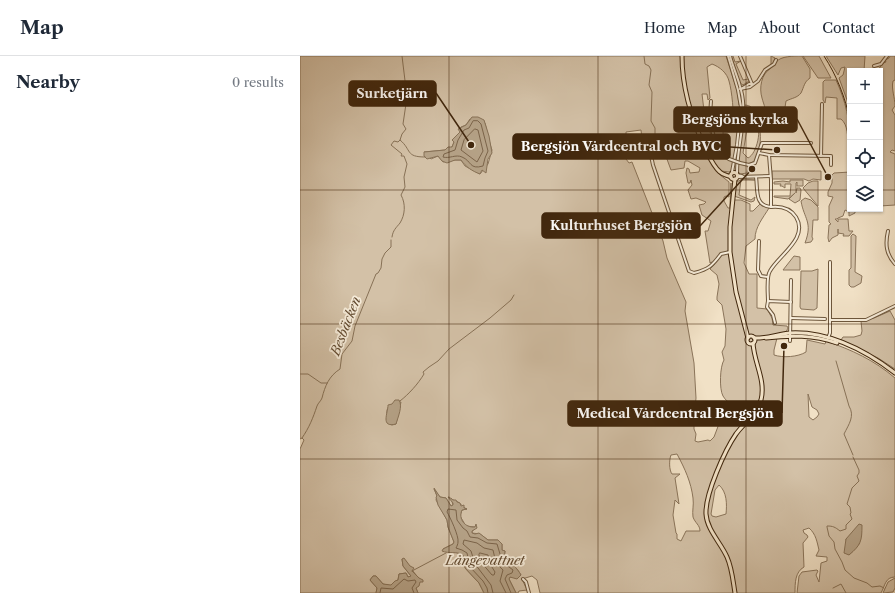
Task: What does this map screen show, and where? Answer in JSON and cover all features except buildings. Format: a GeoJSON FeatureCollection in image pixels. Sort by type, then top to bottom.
{"type":"FeatureCollection","features":[{"type":"Feature","properties":{"kind":"main road"},"geometry":{"type":"LineString","coordinates":[[682,56],[684,79],[693,117],[706,150],[717,169],[734,176],[730,252],[736,292],[746,327],[752,340],[762,384],[760,402],[755,412],[737,433],[728,447],[713,484],[706,511],[708,523],[729,560],[735,593]]}},
{"type":"Feature","properties":{"kind":"main road"},"geometry":{"type":"LineString","coordinates":[[752,340],[790,334],[810,334],[850,347],[874,358],[895,373]]}},
{"type":"Feature","properties":{"kind":"street"},"geometry":{"type":"LineString","coordinates":[[729,56],[739,85],[741,114],[734,176]]}},
{"type":"Feature","properties":{"kind":"street"},"geometry":{"type":"LineString","coordinates":[[729,56],[742,95]]}},
{"type":"Feature","properties":{"kind":"street"},"geometry":{"type":"LineString","coordinates":[[740,56],[752,84]]}},
{"type":"Feature","properties":{"kind":"street"},"geometry":{"type":"LineString","coordinates":[[874,66],[881,64],[887,56]]}},
{"type":"Feature","properties":{"kind":"street"},"geometry":{"type":"LineString","coordinates":[[739,89],[750,87],[758,81],[765,70],[774,64],[776,60]]}},
{"type":"Feature","properties":{"kind":"street"},"geometry":{"type":"LineString","coordinates":[[739,85],[744,88]]}},
{"type":"Feature","properties":{"kind":"street"},"geometry":{"type":"LineString","coordinates":[[734,176],[743,118],[742,95],[744,88]]}},
{"type":"Feature","properties":{"kind":"street"},"geometry":{"type":"LineString","coordinates":[[711,101],[714,138],[719,149],[729,159],[747,165],[754,164],[761,144],[763,143],[811,143]]}},
{"type":"Feature","properties":{"kind":"street"},"geometry":{"type":"LineString","coordinates":[[821,156],[822,104]]}},
{"type":"Feature","properties":{"kind":"street"},"geometry":{"type":"LineString","coordinates":[[648,142],[653,165],[689,271],[694,273],[707,269],[714,265],[721,254],[730,252]]}},
{"type":"Feature","properties":{"kind":"street"},"geometry":{"type":"LineString","coordinates":[[759,153],[765,155],[831,156],[831,165]]}},
{"type":"Feature","properties":{"kind":"street"},"geometry":{"type":"LineString","coordinates":[[769,155],[771,207]]}},
{"type":"Feature","properties":{"kind":"street"},"geometry":{"type":"LineString","coordinates":[[734,176],[770,176]]}},
{"type":"Feature","properties":{"kind":"street"},"geometry":{"type":"LineString","coordinates":[[756,177],[757,195],[762,204],[771,207],[784,208],[791,212],[796,218],[799,228],[796,239],[770,271],[768,277],[767,307],[774,315],[775,323]]}},
{"type":"Feature","properties":{"kind":"street"},"geometry":{"type":"LineString","coordinates":[[888,231],[887,252],[895,264]]}},
{"type":"Feature","properties":{"kind":"street"},"geometry":{"type":"LineString","coordinates":[[759,242],[758,272],[761,276],[768,277]]}},
{"type":"Feature","properties":{"kind":"street"},"geometry":{"type":"LineString","coordinates":[[828,339],[830,333],[830,262]]}},
{"type":"Feature","properties":{"kind":"street"},"geometry":{"type":"LineString","coordinates":[[790,341],[791,280]]}},
{"type":"Feature","properties":{"kind":"street"},"geometry":{"type":"LineString","coordinates":[[768,301],[791,302]]}},
{"type":"Feature","properties":{"kind":"street"},"geometry":{"type":"LineString","coordinates":[[830,320],[866,320],[895,306]]}},
{"type":"Feature","properties":{"kind":"street"},"geometry":{"type":"LineString","coordinates":[[791,318],[826,319]]}},
{"type":"Feature","properties":{"kind":"street"},"geometry":{"type":"LineString","coordinates":[[523,579],[526,582],[529,593]]}},
{"type":"Feature","properties":{"kind":"shaded area"},"geometry":{"type":"Polygon","coordinates":[[[300,56],[726,56],[737,90],[739,105],[741,105],[740,91],[742,105],[750,106],[755,113],[765,108],[761,94],[761,86],[763,77],[771,68],[771,56],[775,58],[774,61],[776,62],[784,57],[802,56],[810,69],[810,78],[805,83],[799,95],[786,101],[783,120],[758,121],[760,131],[760,147],[755,161],[748,164],[747,173],[740,174],[738,171],[732,170],[729,172],[721,171],[729,175],[721,172],[719,174],[729,182],[729,197],[724,197],[724,201],[728,208],[730,208],[731,183],[730,209],[732,209],[733,200],[741,200],[750,204],[750,211],[753,211],[760,204],[769,208],[758,227],[755,239],[746,246],[744,263],[749,274],[757,274],[757,308],[767,309],[772,318],[773,325],[787,326],[788,328],[786,332],[778,334],[788,338],[777,338],[774,355],[786,357],[799,355],[806,352],[807,340],[825,344],[826,341],[862,356],[895,378],[895,577],[887,580],[881,593],[797,593],[799,576],[802,572],[817,570],[816,575],[819,582],[821,563],[827,561],[827,557],[816,556],[819,550],[818,544],[815,535],[809,528],[803,530],[808,537],[803,543],[804,567],[797,575],[795,582],[795,593],[540,593],[537,580],[532,576],[522,579],[527,590],[516,593],[509,579],[510,577],[521,575],[514,566],[504,559],[505,551],[502,551],[502,544],[498,540],[488,540],[480,534],[472,533],[475,527],[466,526],[460,516],[462,510],[467,509],[451,498],[453,505],[451,506],[446,498],[440,497],[434,489],[437,496],[436,500],[447,520],[454,542],[443,549],[462,555],[465,562],[465,568],[479,583],[484,593],[418,593],[416,588],[421,580],[404,559],[402,559],[403,566],[411,576],[408,577],[406,573],[399,574],[398,580],[391,586],[383,584],[376,576],[373,576],[370,580],[377,588],[376,593],[300,593],[300,449],[304,440],[302,438],[300,439],[300,56]],[[712,64],[707,67],[710,98],[708,100],[707,94],[702,94],[706,127],[712,135],[719,137],[723,136],[723,127],[733,123],[731,91],[728,78],[725,73],[712,64]],[[470,119],[466,125],[461,127],[460,132],[452,140],[454,142],[452,147],[445,150],[424,152],[431,159],[438,156],[443,162],[461,160],[465,166],[480,174],[488,164],[492,150],[485,123],[470,119]],[[755,121],[748,123],[743,153],[748,158],[751,156],[756,146],[759,129],[755,121]],[[641,130],[626,132],[626,159],[629,163],[632,162],[663,241],[667,258],[686,302],[685,311],[694,363],[696,398],[694,419],[694,429],[696,434],[695,441],[710,441],[714,437],[725,408],[732,406],[724,397],[721,388],[721,372],[724,360],[722,352],[725,346],[726,329],[722,305],[717,300],[719,284],[717,275],[710,269],[715,264],[710,263],[705,231],[708,231],[711,221],[702,215],[699,205],[706,202],[696,198],[691,199],[688,190],[692,185],[691,180],[690,183],[688,183],[686,173],[687,168],[689,169],[690,173],[699,172],[700,168],[688,161],[685,161],[684,168],[671,170],[658,135],[642,139],[641,130]],[[808,394],[809,417],[813,420],[819,414],[817,410],[812,407],[808,394]],[[401,402],[392,405],[388,409],[387,415],[389,424],[392,425],[396,424],[401,402]],[[677,454],[671,455],[670,462],[672,474],[680,474],[675,478],[679,504],[675,500],[673,515],[677,539],[681,541],[686,531],[700,531],[700,529],[693,517],[693,498],[691,486],[683,465],[677,454]],[[719,485],[715,490],[711,514],[712,516],[716,517],[726,514],[725,495],[724,491],[719,485]],[[846,539],[849,555],[860,543],[846,539]]]}},
{"type":"Feature","properties":{"kind":"shaded area"},"geometry":{"type":"Polygon","coordinates":[[[731,56],[733,56],[735,62],[741,61],[736,64],[743,80],[748,79],[749,81],[743,85],[740,83],[731,56]]]}},
{"type":"Feature","properties":{"kind":"shaded area"},"geometry":{"type":"Polygon","coordinates":[[[803,56],[819,56],[831,78],[818,78],[803,56]]]}},
{"type":"Feature","properties":{"kind":"shaded area"},"geometry":{"type":"Polygon","coordinates":[[[826,56],[865,56],[864,68],[847,68],[847,100],[839,78],[843,75],[845,67],[841,68],[838,75],[826,56]]]}},
{"type":"Feature","properties":{"kind":"shaded area"},"geometry":{"type":"Polygon","coordinates":[[[890,56],[895,56],[895,80],[893,81],[892,87],[895,106],[892,110],[895,115],[895,151],[892,150],[890,152],[895,154],[895,205],[883,206],[883,68],[879,68],[883,63],[886,62],[885,60],[890,56]]]}},
{"type":"Feature","properties":{"kind":"shaded area"},"geometry":{"type":"Polygon","coordinates":[[[825,80],[836,80],[845,104],[847,114],[847,133],[844,122],[841,119],[837,119],[837,98],[826,97],[825,103],[823,100],[823,82],[825,80]]]}},
{"type":"Feature","properties":{"kind":"shaded area"},"geometry":{"type":"Polygon","coordinates":[[[772,171],[821,171],[821,180],[813,179],[809,181],[804,179],[772,179],[772,171]]]}},
{"type":"Feature","properties":{"kind":"shaded area"},"geometry":{"type":"Polygon","coordinates":[[[847,172],[847,211],[845,210],[843,216],[835,219],[838,222],[838,219],[848,219],[849,231],[853,231],[849,236],[843,236],[844,234],[838,233],[838,235],[832,238],[829,242],[829,225],[831,224],[829,222],[829,206],[833,197],[828,196],[828,192],[832,183],[832,175],[834,173],[847,172]]]}},
{"type":"Feature","properties":{"kind":"shaded area"},"geometry":{"type":"Polygon","coordinates":[[[742,179],[755,180],[741,180],[739,195],[751,200],[755,197],[754,201],[751,202],[734,196],[735,183],[742,179]]]}},
{"type":"Feature","properties":{"kind":"shaded area"},"geometry":{"type":"Polygon","coordinates":[[[790,180],[803,180],[803,186],[797,186],[797,182],[796,183],[796,193],[797,188],[800,188],[801,190],[800,200],[795,203],[789,199],[795,193],[788,199],[774,197],[790,196],[791,184],[785,184],[785,188],[780,186],[781,184],[774,184],[774,182],[790,182],[790,180]]]}},
{"type":"Feature","properties":{"kind":"shaded area"},"geometry":{"type":"Polygon","coordinates":[[[818,181],[818,206],[803,188],[808,183],[818,181]]]}},
{"type":"Feature","properties":{"kind":"shaded area"},"geometry":{"type":"Polygon","coordinates":[[[805,198],[811,200],[818,207],[818,220],[813,220],[813,239],[811,242],[805,243],[808,225],[801,201],[805,198]]]}},
{"type":"Feature","properties":{"kind":"shaded area"},"geometry":{"type":"Polygon","coordinates":[[[849,212],[855,212],[855,213],[849,216],[849,212]]]}},
{"type":"Feature","properties":{"kind":"shaded area"},"geometry":{"type":"Polygon","coordinates":[[[853,234],[856,236],[855,272],[862,276],[861,283],[851,287],[849,285],[849,270],[851,268],[851,236],[853,234]]]}},
{"type":"Feature","properties":{"kind":"shaded area"},"geometry":{"type":"Polygon","coordinates":[[[794,256],[800,257],[800,270],[783,270],[794,256]]]}},
{"type":"Feature","properties":{"kind":"shaded area"},"geometry":{"type":"Polygon","coordinates":[[[818,269],[817,308],[814,310],[801,309],[801,271],[812,271],[818,269]]]}},
{"type":"Feature","properties":{"kind":"shaded area"},"geometry":{"type":"Polygon","coordinates":[[[890,311],[895,320],[895,369],[878,358],[841,340],[843,337],[854,337],[861,335],[861,321],[874,318],[890,311]]]}},
{"type":"Feature","properties":{"kind":"shaded area"},"geometry":{"type":"Polygon","coordinates":[[[895,578],[895,588],[893,592],[883,593],[888,582],[895,578]]]}},
{"type":"Feature","properties":{"kind":"water"},"geometry":{"type":"Polygon","coordinates":[[[472,117],[478,117],[484,120],[489,136],[492,153],[488,159],[486,173],[482,170],[480,174],[474,172],[461,160],[455,160],[447,163],[442,161],[438,156],[427,159],[424,156],[424,152],[445,150],[448,147],[452,147],[454,142],[452,140],[460,132],[458,129],[466,125],[472,117]]]}},
{"type":"Feature","properties":{"kind":"water"},"geometry":{"type":"Polygon","coordinates":[[[395,400],[399,400],[400,402],[399,415],[396,424],[391,425],[386,422],[386,416],[388,405],[392,404],[395,400]]]}},
{"type":"Feature","properties":{"kind":"water","name":"Långevattnet"},"geometry":{"type":"Polygon","coordinates":[[[434,488],[440,497],[446,498],[451,506],[453,503],[448,497],[456,500],[461,506],[464,505],[464,508],[467,509],[462,510],[461,513],[463,522],[471,527],[475,527],[476,524],[477,528],[472,531],[472,533],[479,533],[488,540],[498,540],[502,544],[502,550],[505,551],[504,559],[514,566],[521,575],[517,579],[510,577],[509,579],[516,593],[484,593],[479,583],[465,568],[466,563],[463,555],[442,551],[454,542],[447,520],[438,505],[434,488]]]}},
{"type":"Feature","properties":{"kind":"water"},"geometry":{"type":"Polygon","coordinates":[[[859,524],[862,525],[860,542],[849,555],[844,553],[846,539],[859,524]]]}},
{"type":"Feature","properties":{"kind":"water"},"geometry":{"type":"Polygon","coordinates":[[[404,558],[410,566],[414,568],[412,571],[423,580],[423,582],[420,582],[419,586],[416,588],[418,593],[376,593],[377,588],[370,580],[373,576],[376,576],[383,584],[391,585],[398,580],[399,574],[406,573],[408,577],[411,576],[403,566],[402,559],[404,558]]]}},
{"type":"Feature","properties":{"kind":"waterway"},"geometry":{"type":"LineString","coordinates":[[402,56],[407,97],[403,124],[406,129],[400,140],[411,154],[414,156],[425,157]]}},
{"type":"Feature","properties":{"kind":"waterway"},"geometry":{"type":"LineString","coordinates":[[644,56],[645,64],[649,66],[651,70],[649,85],[652,92],[651,121],[655,128],[655,134]]}},
{"type":"Feature","properties":{"kind":"waterway"},"geometry":{"type":"LineString","coordinates":[[392,237],[394,231],[402,220],[404,213],[404,202],[401,195],[405,187],[404,177],[407,164],[404,156],[401,156],[402,154],[391,145],[394,141],[398,142],[400,140]]}},
{"type":"Feature","properties":{"kind":"waterway","name":"Besbäcken"},"geometry":{"type":"LineString","coordinates":[[302,438],[311,423],[317,405],[322,398],[328,382],[340,369],[342,354],[352,341],[355,326],[376,274],[381,268],[382,259],[391,247],[391,240]]}},
{"type":"Feature","properties":{"kind":"waterway"},"geometry":{"type":"LineString","coordinates":[[400,401],[416,385],[424,374],[423,372],[438,361],[449,349],[490,318],[511,300],[514,295]]}},
{"type":"Feature","properties":{"kind":"waterway"},"geometry":{"type":"LineString","coordinates":[[836,361],[851,410],[851,420],[844,434],[853,455]]}},
{"type":"Feature","properties":{"kind":"waterway"},"geometry":{"type":"LineString","coordinates":[[300,374],[308,374],[321,383],[327,383]]}},
{"type":"Feature","properties":{"kind":"waterway"},"geometry":{"type":"LineString","coordinates":[[853,457],[859,470],[857,476],[859,481],[852,488],[847,504],[850,507],[852,519],[846,525],[846,529],[840,531],[834,527],[827,526],[829,536],[834,542],[835,549],[845,570],[854,578],[867,583],[872,587],[880,586],[884,588]]}},
{"type":"Feature","properties":{"kind":"waterway"},"geometry":{"type":"LineString","coordinates":[[412,571],[446,553]]}},
{"type":"Feature","properties":{"kind":"waterway"},"geometry":{"type":"LineString","coordinates":[[833,588],[841,584],[846,593]]}},
{"type":"Feature","properties":{"kind":"tram line"},"geometry":{"type":"LineString","coordinates":[[824,56],[833,71],[847,107]]}},
{"type":"Feature","properties":{"kind":"place","name":"Surketjärn"},"geometry":{"type":"Point","coordinates":[471,145]}},
{"type":"Feature","properties":{"kind":"place","name":"Bergsjön Vårdcentral och BVC"},"geometry":{"type":"Point","coordinates":[777,150]}},
{"type":"Feature","properties":{"kind":"place","name":"Kulturhuset Bergsjön"},"geometry":{"type":"Point","coordinates":[752,169]}},
{"type":"Feature","properties":{"kind":"place","name":"Bergsjöns kyrka"},"geometry":{"type":"Point","coordinates":[828,177]}},
{"type":"Feature","properties":{"kind":"place","name":"Medical Vårdcentral Bergsjön"},"geometry":{"type":"Point","coordinates":[784,346]}}]}
